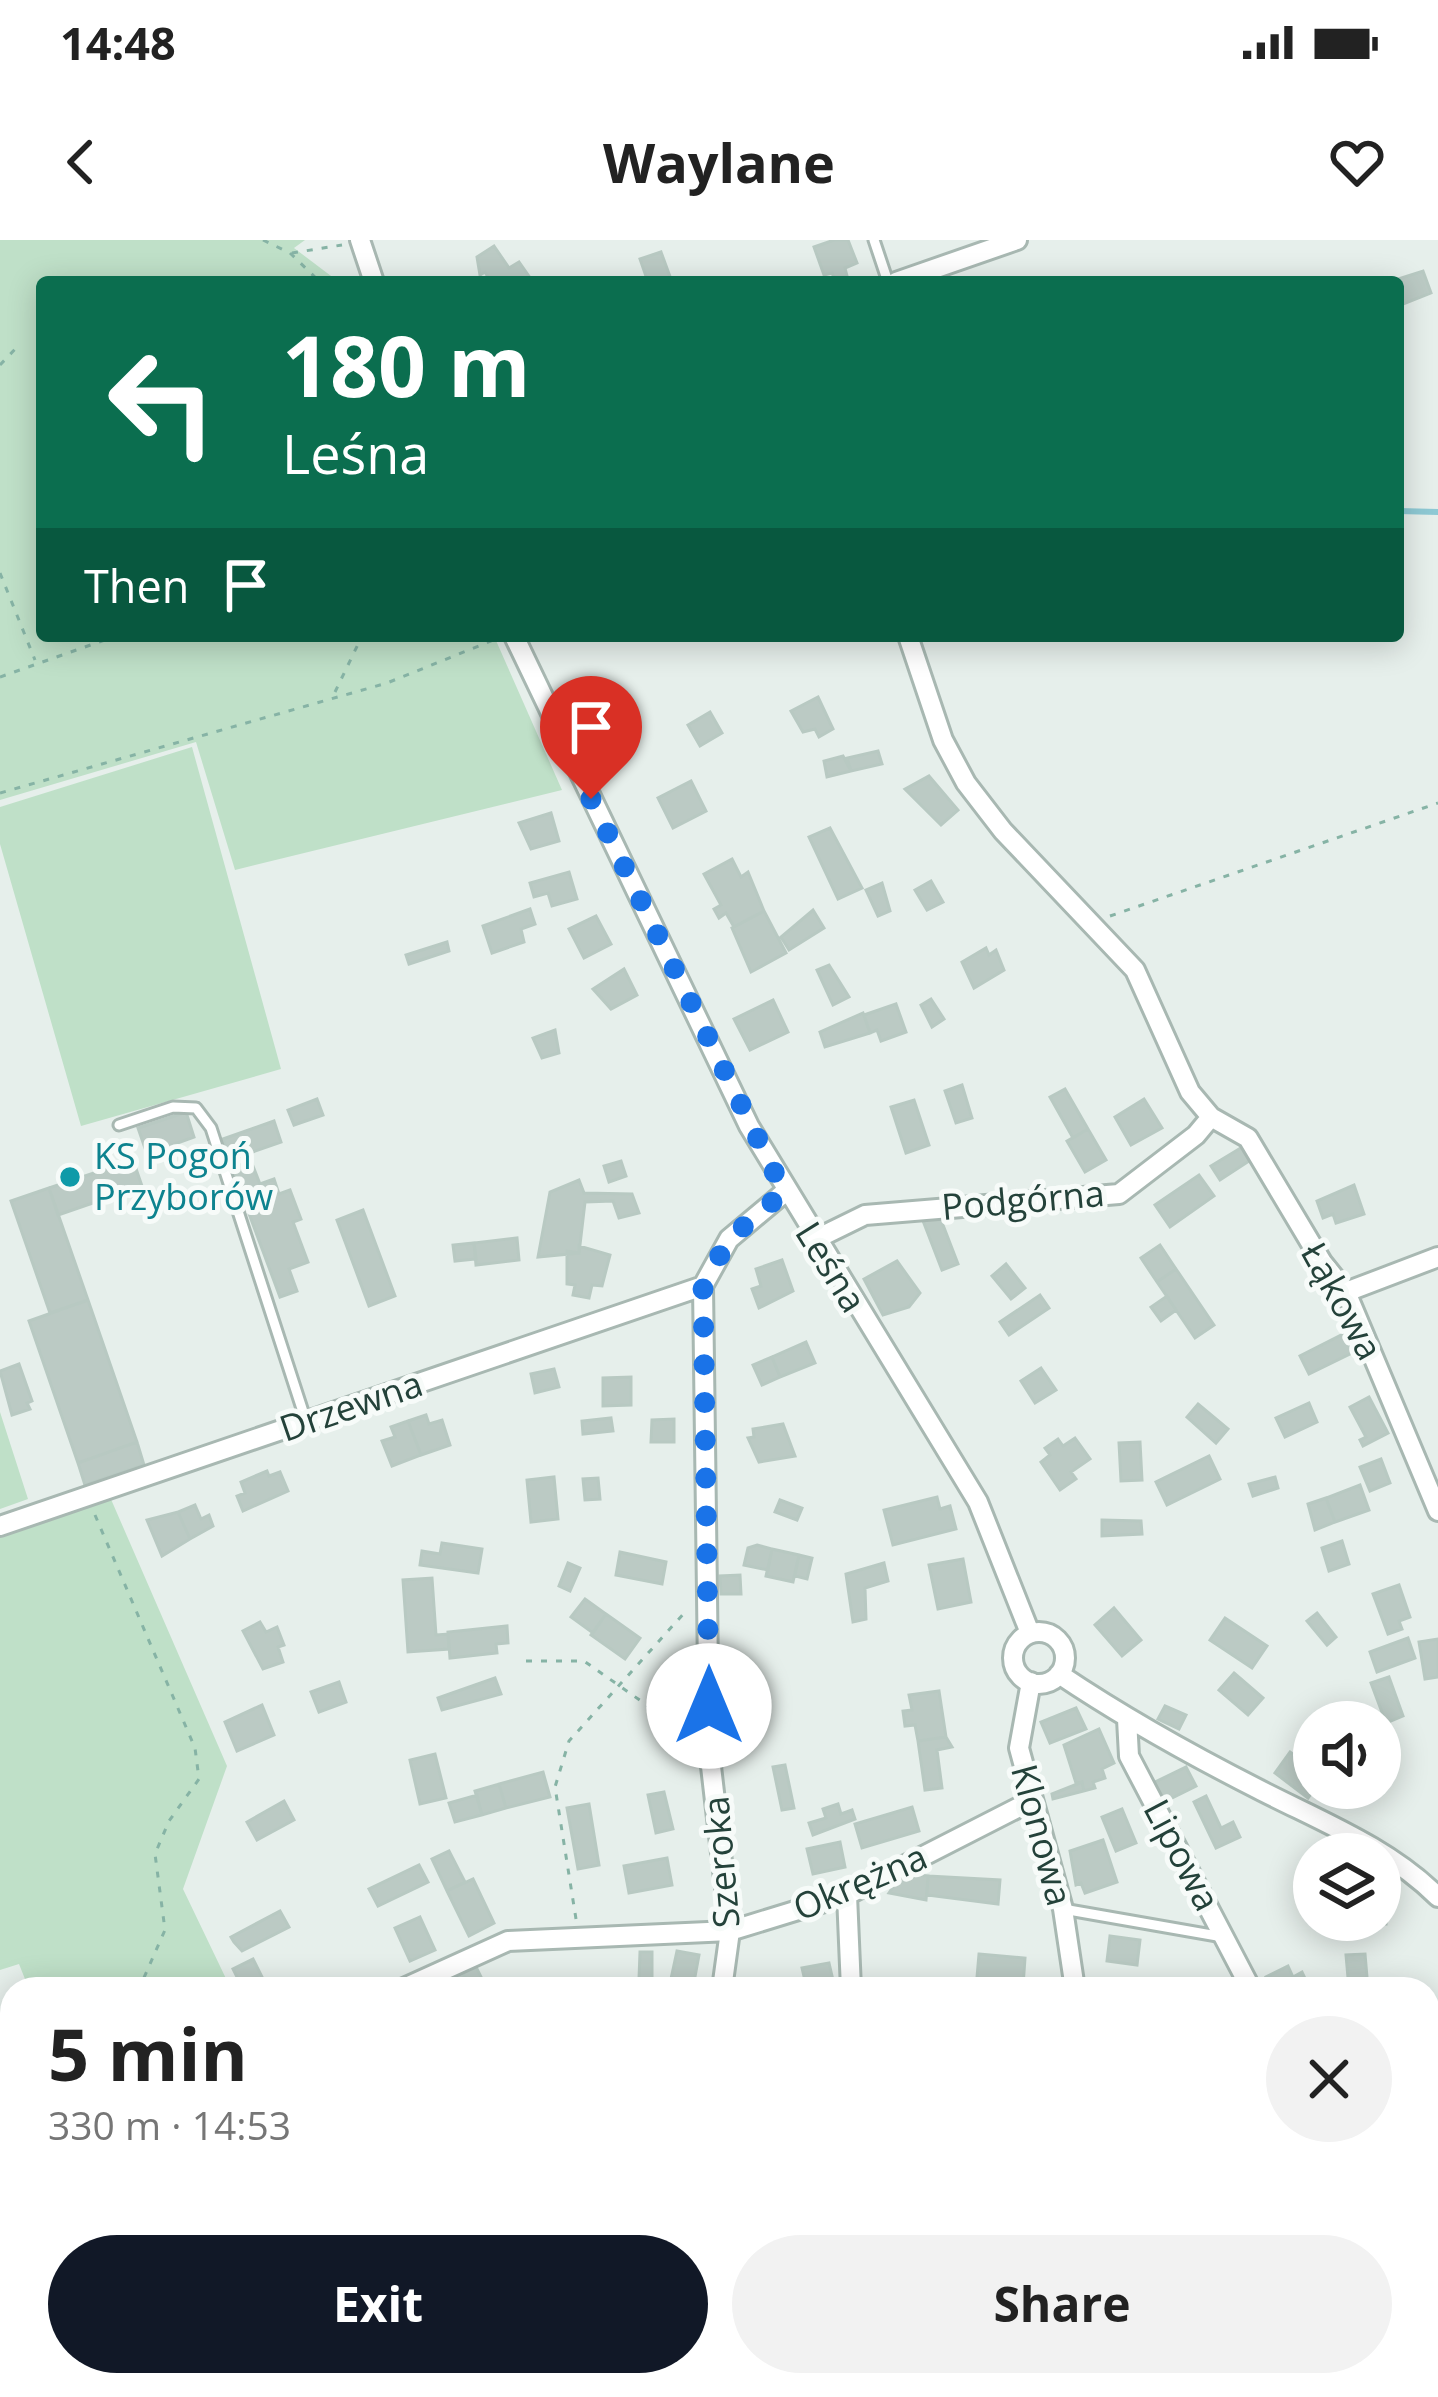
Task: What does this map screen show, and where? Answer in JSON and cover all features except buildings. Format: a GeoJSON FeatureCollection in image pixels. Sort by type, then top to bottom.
{"type":"FeatureCollection","features":[{"type":"Feature","properties":{"kind":"street"},"geometry":{"type":"LineString","coordinates":[[910,276],[1017,240]]}},
{"type":"Feature","properties":{"kind":"street"},"geometry":{"type":"LineString","coordinates":[[361,241],[372,276]]}},
{"type":"Feature","properties":{"kind":"street","name":"Leśna"},"geometry":{"type":"LineString","coordinates":[[517,642],[784,1192],[978,1502],[1030,1634]]}},
{"type":"Feature","properties":{"kind":"street"},"geometry":{"type":"LineString","coordinates":[[910,642],[943,740],[966,783],[1135,970],[1190,1092],[1210,1117]]}},
{"type":"Feature","properties":{"kind":"street","name":"Podgórna"},"geometry":{"type":"LineString","coordinates":[[814,1240],[865,1215],[1119,1194],[1196,1135],[1210,1117]]}},
{"type":"Feature","properties":{"kind":"street","name":"Łąkowa"},"geometry":{"type":"LineString","coordinates":[[1210,1117],[1248,1138],[1322,1262],[1346,1292],[1438,1511]]}},
{"type":"Feature","properties":{"kind":"street"},"geometry":{"type":"LineString","coordinates":[[703,1286],[729,1239],[784,1192]]}},
{"type":"Feature","properties":{"kind":"street"},"geometry":{"type":"LineString","coordinates":[[1346,1292],[1438,1257]]}},
{"type":"Feature","properties":{"kind":"street","name":"Drzewna"},"geometry":{"type":"LineString","coordinates":[[0,1526],[703,1286]]}},
{"type":"Feature","properties":{"kind":"street","name":"Szeroka"},"geometry":{"type":"LineString","coordinates":[[703,1286],[709,1749],[730,1931],[724,1977]]}},
{"type":"Feature","properties":{"kind":"street"},"geometry":{"type":"LineString","coordinates":[[1046,1633],[1060,1643],[1064,1659],[1059,1674],[1046,1682],[1031,1682],[1018,1673],[1013,1658],[1018,1643],[1030,1634],[1046,1633]]}},
{"type":"Feature","properties":{"kind":"street"},"geometry":{"type":"LineString","coordinates":[[1059,1674],[1127,1718],[1379,1850],[1412,1870],[1438,1897]]}},
{"type":"Feature","properties":{"kind":"street","name":"Klonowa"},"geometry":{"type":"LineString","coordinates":[[1031,1682],[1019,1748],[1063,1909],[1073,1977]]}},
{"type":"Feature","properties":{"kind":"street","name":"Lipowa"},"geometry":{"type":"LineString","coordinates":[[1127,1718],[1130,1756],[1245,1977]]}},
{"type":"Feature","properties":{"kind":"street","name":"Okrężna"},"geometry":{"type":"LineString","coordinates":[[428,1977],[508,1941],[730,1931],[847,1895],[1031,1801]]}},
{"type":"Feature","properties":{"kind":"street"},"geometry":{"type":"LineString","coordinates":[[847,1895],[850,1977]]}},
{"type":"Feature","properties":{"kind":"lane"},"geometry":{"type":"LineString","coordinates":[[874,240],[889,276]]}},
{"type":"Feature","properties":{"kind":"lane"},"geometry":{"type":"LineString","coordinates":[[119,1125],[173,1107],[196,1108],[211,1128],[307,1421]]}},
{"type":"Feature","properties":{"kind":"lane"},"geometry":{"type":"LineString","coordinates":[[1063,1909],[1225,1938]]}},
{"type":"Feature","properties":{"kind":"path"},"geometry":{"type":"LineString","coordinates":[[263,240],[290,253],[314,276]]}},
{"type":"Feature","properties":{"kind":"path"},"geometry":{"type":"LineString","coordinates":[[290,253],[361,241]]}},
{"type":"Feature","properties":{"kind":"path"},"geometry":{"type":"LineString","coordinates":[[0,364],[18,346]]}},
{"type":"Feature","properties":{"kind":"path"},"geometry":{"type":"LineString","coordinates":[[0,573],[36,664]]}},
{"type":"Feature","properties":{"kind":"path"},"geometry":{"type":"LineString","coordinates":[[0,676],[99,642]]}},
{"type":"Feature","properties":{"kind":"path"},"geometry":{"type":"LineString","coordinates":[[334,693],[359,642]]}},
{"type":"Feature","properties":{"kind":"path"},"geometry":{"type":"LineString","coordinates":[[0,793],[334,693],[387,682],[488,642]]}},
{"type":"Feature","properties":{"kind":"path"},"geometry":{"type":"LineString","coordinates":[[1094,927],[1140,904],[1438,802]]}},
{"type":"Feature","properties":{"kind":"path"},"geometry":{"type":"LineString","coordinates":[[89,1496],[104,1546],[195,1748],[200,1778],[169,1821],[155,1854],[164,1930],[144,1977]]}},
{"type":"Feature","properties":{"kind":"path"},"geometry":{"type":"LineString","coordinates":[[579,1938],[555,1787],[569,1741],[709,1578]]}},
{"type":"Feature","properties":{"kind":"path"},"geometry":{"type":"LineString","coordinates":[[526,1660],[584,1661],[709,1749]]}},
{"type":"Feature","properties":{"kind":"green space"},"geometry":{"type":"Polygon","coordinates":[[[0,240],[305,240],[294,248],[331,276],[36,276],[36,642],[497,642],[562,790],[235,870],[196,742],[0,800],[0,240]]]}},
{"type":"Feature","properties":{"kind":"green space"},"geometry":{"type":"Polygon","coordinates":[[[192,747],[281,1069],[81,1126],[0,844],[0,807],[192,747]]]}},
{"type":"Feature","properties":{"kind":"green space"},"geometry":{"type":"Polygon","coordinates":[[[0,1412],[28,1499],[0,1509],[0,1412]]]}},
{"type":"Feature","properties":{"kind":"green space"},"geometry":{"type":"Polygon","coordinates":[[[110,1497],[227,1766],[183,1889],[225,1977],[24,1977],[19,1964],[0,1970],[0,1534],[110,1497]]]}},
{"type":"Feature","properties":{"kind":"waterway"},"geometry":{"type":"LineString","coordinates":[[1404,511],[1438,512]]}},
{"type":"Feature","properties":{"kind":"place","name":"KS Pogoń Przyborów"},"geometry":{"type":"Point","coordinates":[70,1177]}},
{"type":"Feature","properties":{"kind":"route"},"geometry":{"type":"LineString","coordinates":[[591,799],[784,1192],[729,1239],[703,1286],[709,1706]]}}]}
